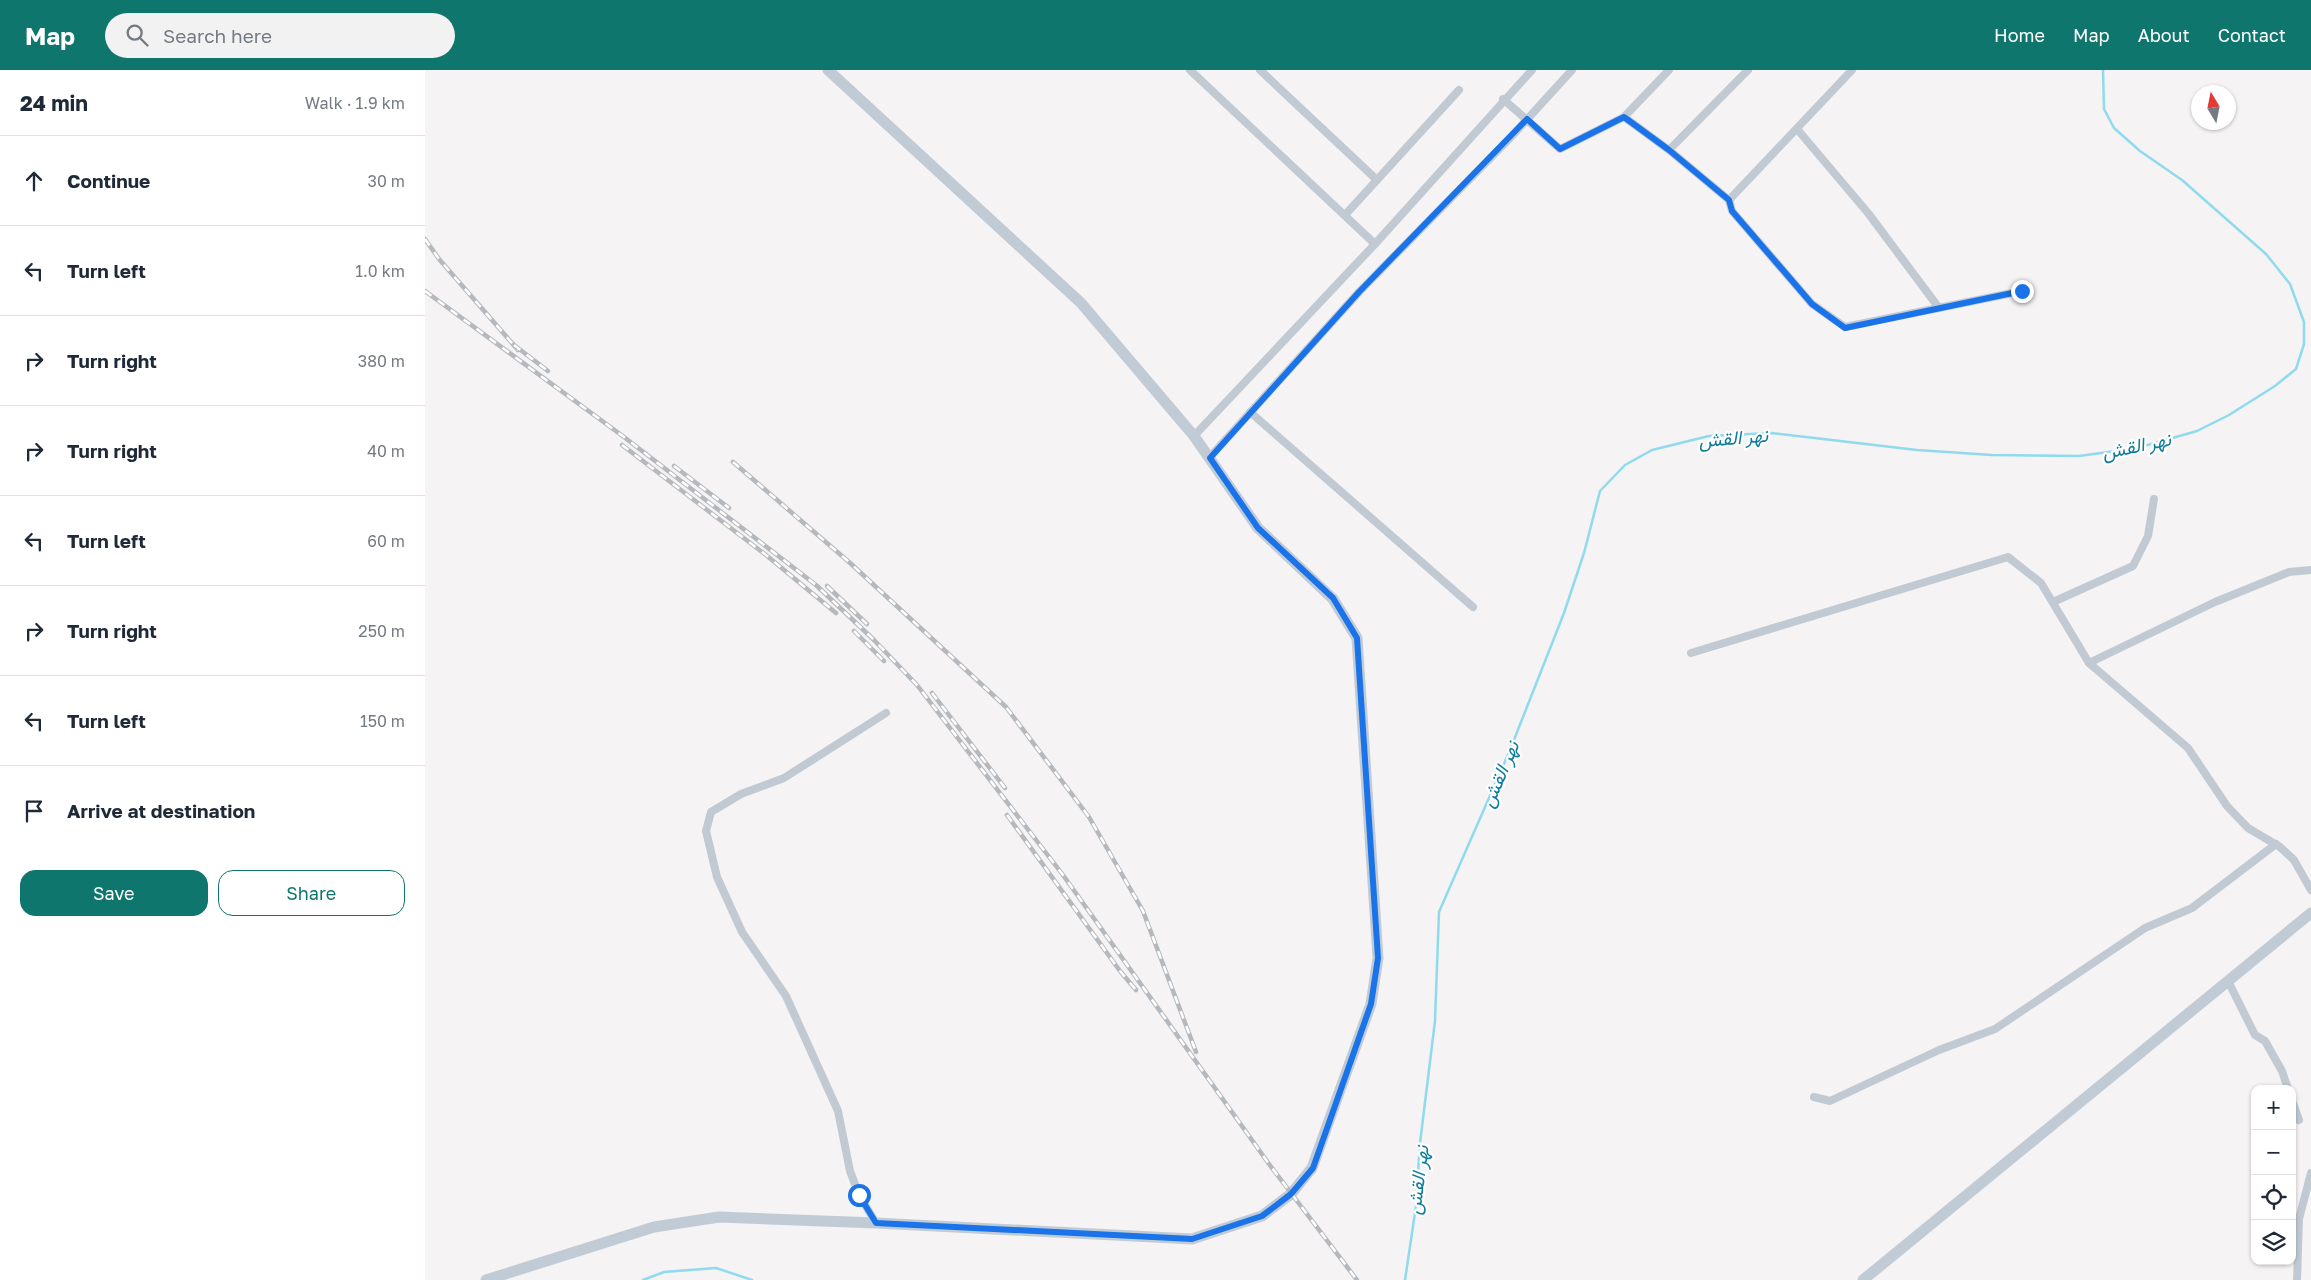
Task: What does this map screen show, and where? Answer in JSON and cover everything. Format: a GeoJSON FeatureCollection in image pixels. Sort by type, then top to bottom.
{"type":"FeatureCollection","features":[{"type":"Feature","properties":{"kind":"street"},"geometry":{"type":"LineString","coordinates":[[486,1280],[653,1227],[719,1217],[1192,1239],[1262,1216],[1291,1194],[1313,1168],[1371,1004],[1378,958],[1357,638],[1333,598],[1258,528],[1194,436],[1081,303],[829,70]]}},
{"type":"Feature","properties":{"kind":"street"},"geometry":{"type":"LineString","coordinates":[[1190,70],[1375,244]]}},
{"type":"Feature","properties":{"kind":"street"},"geometry":{"type":"LineString","coordinates":[[1260,70],[1377,180]]}},
{"type":"Feature","properties":{"kind":"street"},"geometry":{"type":"LineString","coordinates":[[1194,436],[1375,244],[1503,99],[1532,70]]}},
{"type":"Feature","properties":{"kind":"street"},"geometry":{"type":"LineString","coordinates":[[1210,458],[1359,292],[1572,70]]}},
{"type":"Feature","properties":{"kind":"street"},"geometry":{"type":"LineString","coordinates":[[1503,99],[1560,149],[1624,117],[1669,70]]}},
{"type":"Feature","properties":{"kind":"street"},"geometry":{"type":"LineString","coordinates":[[1669,150],[1748,70]]}},
{"type":"Feature","properties":{"kind":"street"},"geometry":{"type":"LineString","coordinates":[[1729,200],[1852,70]]}},
{"type":"Feature","properties":{"kind":"street"},"geometry":{"type":"LineString","coordinates":[[1345,216],[1459,90]]}},
{"type":"Feature","properties":{"kind":"street"},"geometry":{"type":"LineString","coordinates":[[1624,117],[1669,150],[1729,200],[1732,211],[1812,304],[1845,328],[2022,291]]}},
{"type":"Feature","properties":{"kind":"street"},"geometry":{"type":"LineString","coordinates":[[1797,129],[1868,213],[1939,308]]}},
{"type":"Feature","properties":{"kind":"street"},"geometry":{"type":"LineString","coordinates":[[1250,412],[1473,607]]}},
{"type":"Feature","properties":{"kind":"street"},"geometry":{"type":"LineString","coordinates":[[2053,602],[2133,566],[2148,536],[2154,499]]}},
{"type":"Feature","properties":{"kind":"street"},"geometry":{"type":"LineString","coordinates":[[1691,653],[2008,557],[2041,583],[2089,663],[2188,748],[2227,806],[2248,828],[2276,844],[2294,860],[2311,890]]}},
{"type":"Feature","properties":{"kind":"street"},"geometry":{"type":"LineString","coordinates":[[2089,663],[2223,598],[2289,572],[2311,570]]}},
{"type":"Feature","properties":{"kind":"street"},"geometry":{"type":"LineString","coordinates":[[876,1223],[859,1195],[850,1170],[838,1111],[786,996],[742,932],[717,878],[706,831],[711,812],[741,794],[784,778],[886,713]]}},
{"type":"Feature","properties":{"kind":"street"},"geometry":{"type":"LineString","coordinates":[[1814,1097],[1830,1101],[1939,1050],[1995,1029],[2145,928],[2192,908],[2276,844]]}},
{"type":"Feature","properties":{"kind":"street"},"geometry":{"type":"LineString","coordinates":[[1863,1280],[2311,913]]}},
{"type":"Feature","properties":{"kind":"street"},"geometry":{"type":"LineString","coordinates":[[2228,981],[2255,1035],[2265,1040],[2282,1071],[2287,1085]]}},
{"type":"Feature","properties":{"kind":"street"},"geometry":{"type":"LineString","coordinates":[[2296,1112],[2299,1120]]}},
{"type":"Feature","properties":{"kind":"street"},"geometry":{"type":"LineString","coordinates":[[2297,1280],[2299,1220],[2311,1173]]}},
{"type":"Feature","properties":{"kind":"waterway","name":"نهر القش"},"geometry":{"type":"LineString","coordinates":[[1405,1280],[1416,1206],[1420,1143],[1435,1021],[1439,912],[1510,750],[1564,613],[1584,553],[1600,491],[1625,465],[1652,450],[1709,436],[1771,433],[1917,450],[1992,455],[2079,456],[2137,448],[2197,431],[2229,415],[2275,386],[2296,369],[2304,344],[2304,322],[2290,284],[2266,254],[2182,180],[2140,151],[2114,128],[2104,109],[2103,70]]}},
{"type":"Feature","properties":{"kind":"waterway","name":"نهر القش"},"geometry":{"type":"LineString","coordinates":[[643,1280],[664,1272],[716,1268],[752,1280]]}},
{"type":"Feature","properties":{"kind":"railway"},"geometry":{"type":"LineString","coordinates":[[425,239],[439,259],[518,350]]}},
{"type":"Feature","properties":{"kind":"railway"},"geometry":{"type":"LineString","coordinates":[[425,291],[624,437],[816,585],[874,640],[917,685],[1063,875],[1269,1164],[1357,1280]]}},
{"type":"Feature","properties":{"kind":"railway"},"geometry":{"type":"LineString","coordinates":[[514,345],[548,371]]}},
{"type":"Feature","properties":{"kind":"railway"},"geometry":{"type":"LineString","coordinates":[[622,445],[766,555],[836,613]]}},
{"type":"Feature","properties":{"kind":"railway"},"geometry":{"type":"LineString","coordinates":[[733,462],[849,562],[1006,707],[1089,817],[1143,911],[1196,1052]]}},
{"type":"Feature","properties":{"kind":"railway"},"geometry":{"type":"LineString","coordinates":[[674,466],[729,508]]}},
{"type":"Feature","properties":{"kind":"railway"},"geometry":{"type":"LineString","coordinates":[[827,586],[867,624]]}},
{"type":"Feature","properties":{"kind":"railway"},"geometry":{"type":"LineString","coordinates":[[854,631],[884,661]]}},
{"type":"Feature","properties":{"kind":"railway"},"geometry":{"type":"LineString","coordinates":[[932,693],[1005,788]]}},
{"type":"Feature","properties":{"kind":"railway"},"geometry":{"type":"LineString","coordinates":[[1007,815],[1120,971],[1136,990]]}},
{"type":"Feature","properties":{"kind":"route"},"geometry":{"type":"LineString","coordinates":[[859,1195],[876,1223],[1192,1239],[1228,1229],[1262,1216],[1291,1194],[1313,1168],[1371,1004],[1378,958],[1357,638],[1333,598],[1258,528],[1210,458],[1359,292],[1527,119],[1560,149],[1624,117],[1669,150],[1729,200],[1732,211],[1812,304],[1845,328],[2022,291]]}}]}
